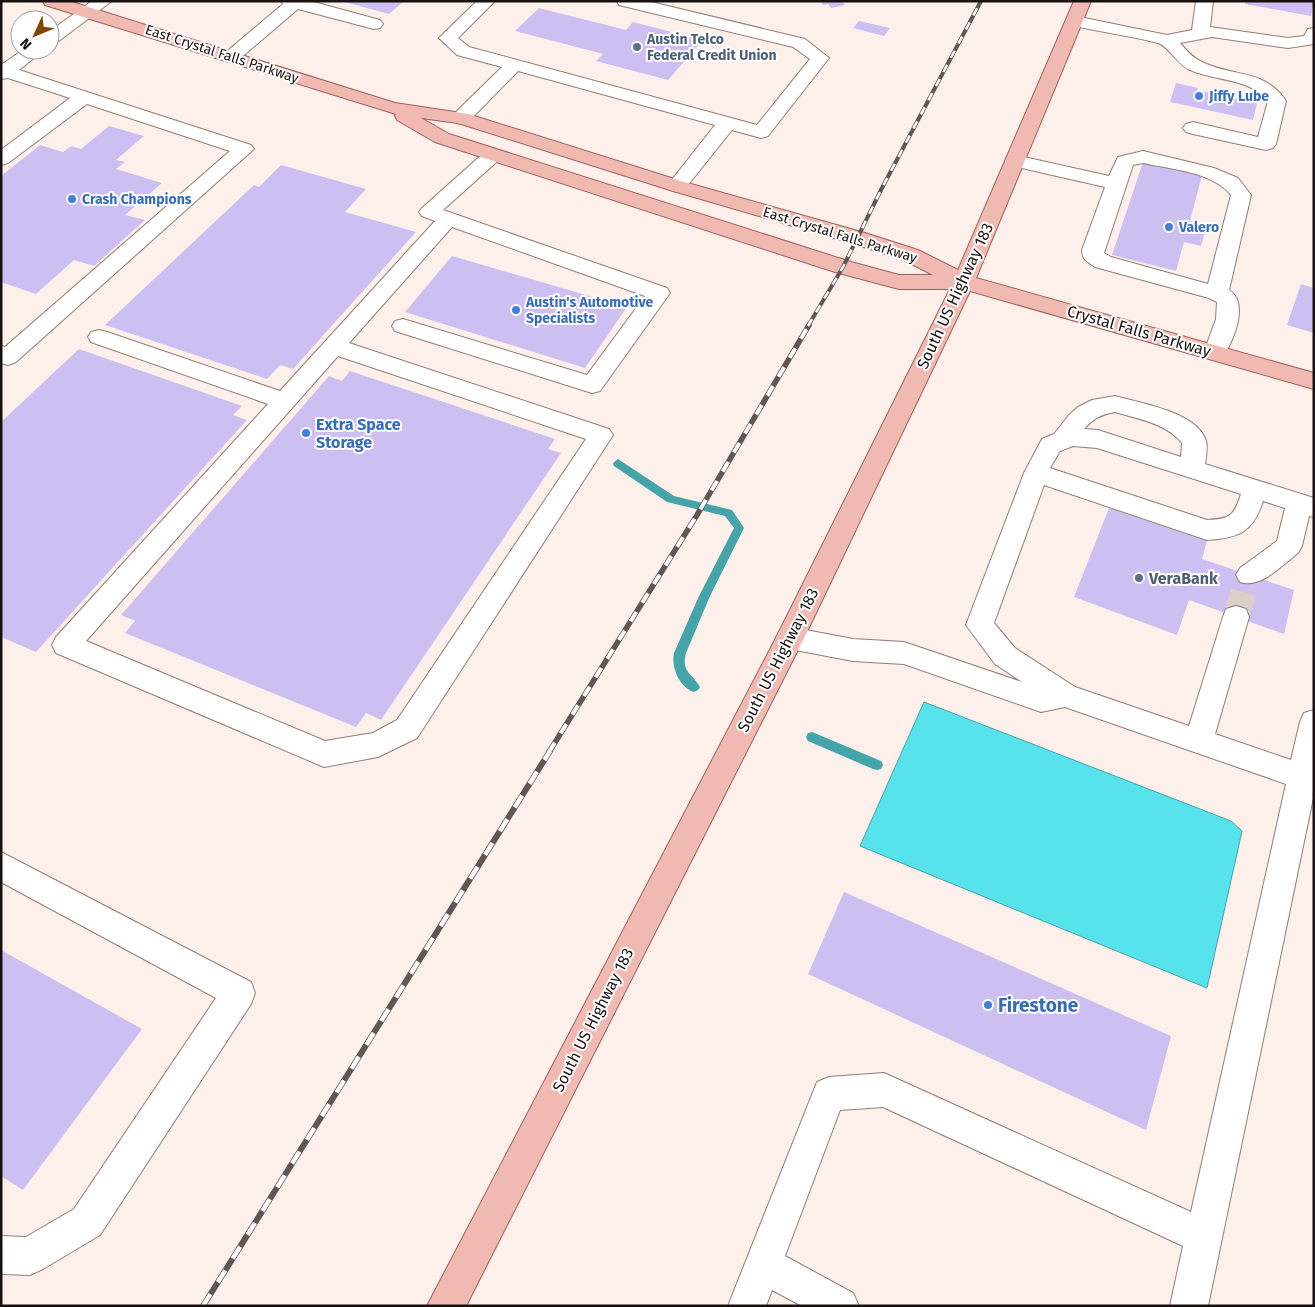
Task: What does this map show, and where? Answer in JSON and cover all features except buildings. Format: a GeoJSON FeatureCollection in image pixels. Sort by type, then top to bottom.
{"type":"FeatureCollection","features":[{"type":"Feature","properties":{"kind":"main road","name":"East Crystal Falls Parkway"},"geometry":{"type":"LineString","coordinates":[[52,1],[392,108],[461,118],[677,186],[911,255],[964,282]]}},
{"type":"Feature","properties":{"kind":"main road","name":"South US Highway 183"},"geometry":{"type":"LineString","coordinates":[[446,1306],[790,638],[964,282],[1083,1]]}},
{"type":"Feature","properties":{"kind":"main road","name":"East Crystal Falls Parkway"},"geometry":{"type":"LineString","coordinates":[[392,108],[442,138],[843,267],[899,282],[964,282]]}},
{"type":"Feature","properties":{"kind":"main road","name":"Crystal Falls Parkway"},"geometry":{"type":"LineString","coordinates":[[964,282],[1314,381]]}},
{"type":"Feature","properties":{"kind":"street"},"geometry":{"type":"LineString","coordinates":[[60,32],[104,1]]}},
{"type":"Feature","properties":{"kind":"street"},"geometry":{"type":"LineString","coordinates":[[487,1],[448,38],[463,51],[761,132],[820,58],[800,43],[624,1]]}},
{"type":"Feature","properties":{"kind":"street"},"geometry":{"type":"LineString","coordinates":[[1200,33],[1204,1]]}},
{"type":"Feature","properties":{"kind":"street"},"geometry":{"type":"LineString","coordinates":[[231,57],[294,2],[374,24]]}},
{"type":"Feature","properties":{"kind":"street"},"geometry":{"type":"LineString","coordinates":[[1075,21],[1167,40],[1200,33],[1225,32],[1288,43],[1310,40],[1314,33]]}},
{"type":"Feature","properties":{"kind":"street"},"geometry":{"type":"LineString","coordinates":[[1167,40],[1184,59],[1195,65],[1260,85],[1272,92],[1277,101],[1266,144],[1193,128]]}},
{"type":"Feature","properties":{"kind":"street"},"geometry":{"type":"LineString","coordinates":[[3,72],[20,60]]}},
{"type":"Feature","properties":{"kind":"street"},"geometry":{"type":"LineString","coordinates":[[461,118],[514,65]]}},
{"type":"Feature","properties":{"kind":"street"},"geometry":{"type":"LineString","coordinates":[[1,354],[8,357],[244,149],[3,72]]}},
{"type":"Feature","properties":{"kind":"street"},"geometry":{"type":"LineString","coordinates":[[1,159],[84,97]]}},
{"type":"Feature","properties":{"kind":"street"},"geometry":{"type":"LineString","coordinates":[[677,186],[728,122]]}},
{"type":"Feature","properties":{"kind":"street"},"geometry":{"type":"LineString","coordinates":[[403,326],[592,385],[659,293],[429,212],[493,155]]}},
{"type":"Feature","properties":{"kind":"street"},"geometry":{"type":"LineString","coordinates":[[1215,352],[1229,305],[1227,300],[1217,294],[1103,262],[1093,256],[1093,250],[1125,161],[1143,157],[1207,172],[1231,182],[1241,195],[1217,294]]}},
{"type":"Feature","properties":{"kind":"street"},"geometry":{"type":"LineString","coordinates":[[1015,161],[1116,184]]}},
{"type":"Feature","properties":{"kind":"street"},"geometry":{"type":"LineString","coordinates":[[334,346],[601,435],[408,729],[378,745],[324,754],[66,645],[285,401],[334,346],[448,219]]}},
{"type":"Feature","properties":{"kind":"street"},"geometry":{"type":"LineString","coordinates":[[99,337],[285,401]]}},
{"type":"Feature","properties":{"kind":"street"},"geometry":{"type":"LineString","coordinates":[[1062,441],[1077,421],[1086,413],[1100,406],[1115,404],[1172,421],[1185,430],[1194,441],[1193,470]]}},
{"type":"Feature","properties":{"kind":"street"},"geometry":{"type":"LineString","coordinates":[[1249,575],[1289,546],[1306,506],[1098,439],[1071,437],[1051,445],[1036,474],[980,625],[1005,656],[1065,695],[1302,776]]}},
{"type":"Feature","properties":{"kind":"street"},"geometry":{"type":"LineString","coordinates":[[1036,474],[1207,530],[1224,530],[1237,526],[1246,518],[1255,489]]}},
{"type":"Feature","properties":{"kind":"street"},"geometry":{"type":"LineString","coordinates":[[1198,741],[1236,617]]}},
{"type":"Feature","properties":{"kind":"street"},"geometry":{"type":"LineString","coordinates":[[790,638],[853,650],[904,653],[1041,700],[1065,695]]}},
{"type":"Feature","properties":{"kind":"street"},"geometry":{"type":"LineString","coordinates":[[1189,1306],[1314,722]]}},
{"type":"Feature","properties":{"kind":"street"},"geometry":{"type":"LineString","coordinates":[[1,866],[239,994],[87,1222],[30,1256],[1,1255]]}},
{"type":"Feature","properties":{"kind":"street"},"geometry":{"type":"LineString","coordinates":[[747,1306],[829,1094],[884,1090],[1203,1236]]}},
{"type":"Feature","properties":{"kind":"street"},"geometry":{"type":"LineString","coordinates":[[764,1264],[840,1306]]}},
{"type":"Feature","properties":{"kind":"water"},"geometry":{"type":"Polygon","coordinates":[[[924,702],[1231,821],[1242,831],[1207,988],[860,846],[924,702]]]}},
{"type":"Feature","properties":{"kind":"waterway"},"geometry":{"type":"LineString","coordinates":[[618,463],[671,499],[728,513],[739,528],[705,596],[680,653],[678,662],[680,670],[694,687]]}},
{"type":"Feature","properties":{"kind":"waterway"},"geometry":{"type":"LineString","coordinates":[[812,737],[877,765]]}},
{"type":"Feature","properties":{"kind":"tunnel"},"geometry":{"type":"LineString","coordinates":[[1236,617],[1249,575]]}},
{"type":"Feature","properties":{"kind":"railway"},"geometry":{"type":"LineString","coordinates":[[808,326],[843,267],[882,188],[981,1]]}},
{"type":"Feature","properties":{"kind":"railway"},"geometry":{"type":"LineString","coordinates":[[549,752],[697,515],[809,325]]}},
{"type":"Feature","properties":{"kind":"railway"},"geometry":{"type":"LineString","coordinates":[[203,1306],[550,751]]}},
{"type":"Feature","properties":{"kind":"place","name":"Austin Telco Federal Credit Union"},"geometry":{"type":"Point","coordinates":[637,47]}},
{"type":"Feature","properties":{"kind":"place","name":"Jiffy Lube"},"geometry":{"type":"Point","coordinates":[1199,96]}},
{"type":"Feature","properties":{"kind":"place","name":"Crash Champions"},"geometry":{"type":"Point","coordinates":[72,199]}},
{"type":"Feature","properties":{"kind":"place","name":"Valero"},"geometry":{"type":"Point","coordinates":[1169,227]}},
{"type":"Feature","properties":{"kind":"place","name":"Austin's Automotive Specialists"},"geometry":{"type":"Point","coordinates":[516,310]}},
{"type":"Feature","properties":{"kind":"place","name":"Extra Space Storage"},"geometry":{"type":"Point","coordinates":[306,433]}},
{"type":"Feature","properties":{"kind":"place","name":"VeraBank"},"geometry":{"type":"Point","coordinates":[1139,578]}},
{"type":"Feature","properties":{"kind":"place","name":"Firestone"},"geometry":{"type":"Point","coordinates":[988,1005]}}]}
